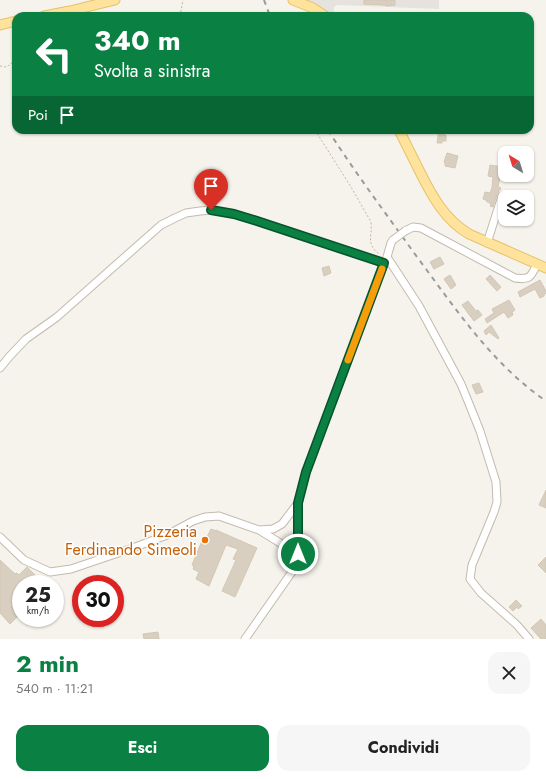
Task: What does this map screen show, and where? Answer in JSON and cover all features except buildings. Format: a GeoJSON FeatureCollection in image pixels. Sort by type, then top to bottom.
{"type":"FeatureCollection","features":[{"type":"Feature","properties":{"kind":"main road"},"geometry":{"type":"LineString","coordinates":[[65,12],[115,0]]}},
{"type":"Feature","properties":{"kind":"main road"},"geometry":{"type":"LineString","coordinates":[[293,0],[319,12]]}},
{"type":"Feature","properties":{"kind":"main road"},"geometry":{"type":"LineString","coordinates":[[0,25],[12,22]]}},
{"type":"Feature","properties":{"kind":"main road"},"geometry":{"type":"LineString","coordinates":[[401,134],[428,187],[446,215],[461,230],[487,243],[546,268]]}},
{"type":"Feature","properties":{"kind":"street"},"geometry":{"type":"LineString","coordinates":[[487,243],[498,209]]}},
{"type":"Feature","properties":{"kind":"street"},"geometry":{"type":"LineString","coordinates":[[0,368],[26,339],[62,312],[161,225],[186,213],[211,210],[234,214],[386,260],[419,306],[461,384],[480,431],[496,482],[497,502],[472,565],[470,579],[481,593],[517,625],[529,639]]}},
{"type":"Feature","properties":{"kind":"street"},"geometry":{"type":"LineString","coordinates":[[245,639],[294,569],[298,554],[298,503],[306,472],[393,240],[413,227],[421,228],[515,278],[525,280],[533,273],[537,264]]}},
{"type":"Feature","properties":{"kind":"street"},"geometry":{"type":"LineString","coordinates":[[259,530],[273,529],[282,524],[298,503]]}},
{"type":"Feature","properties":{"kind":"street"},"geometry":{"type":"LineString","coordinates":[[0,537],[24,560],[50,572],[70,569],[130,549],[167,535],[193,521],[205,517],[219,516],[259,530],[298,554]]}},
{"type":"Feature","properties":{"kind":"path"},"geometry":{"type":"LineString","coordinates":[[181,12],[183,0]]}},
{"type":"Feature","properties":{"kind":"path"},"geometry":{"type":"LineString","coordinates":[[0,66],[6,67],[12,63]]}},
{"type":"Feature","properties":{"kind":"path"},"geometry":{"type":"LineString","coordinates":[[318,134],[371,222],[371,245],[374,250],[386,260]]}},
{"type":"Feature","properties":{"kind":"shaded area"},"geometry":{"type":"Polygon","coordinates":[[[300,0],[439,0],[439,9],[337,5],[334,7],[333,12],[324,11],[300,0]]]}},
{"type":"Feature","properties":{"kind":"railway"},"geometry":{"type":"LineString","coordinates":[[264,0],[268,12]]}},
{"type":"Feature","properties":{"kind":"railway"},"geometry":{"type":"LineString","coordinates":[[331,134],[417,257],[476,335],[509,370],[546,401]]}},
{"type":"Feature","properties":{"kind":"slow traffic"},"geometry":{"type":"LineString","coordinates":[[348,360],[382,269]]}},
{"type":"Feature","properties":{"kind":"place","name":"Pizzeria Ferdinando Simeoli"},"geometry":{"type":"Point","coordinates":[205,540]}},
{"type":"Feature","properties":{"kind":"route"},"geometry":{"type":"LineString","coordinates":[[211,210],[234,214],[257,221],[384,263],[306,472],[298,503],[298,554]]}}]}
